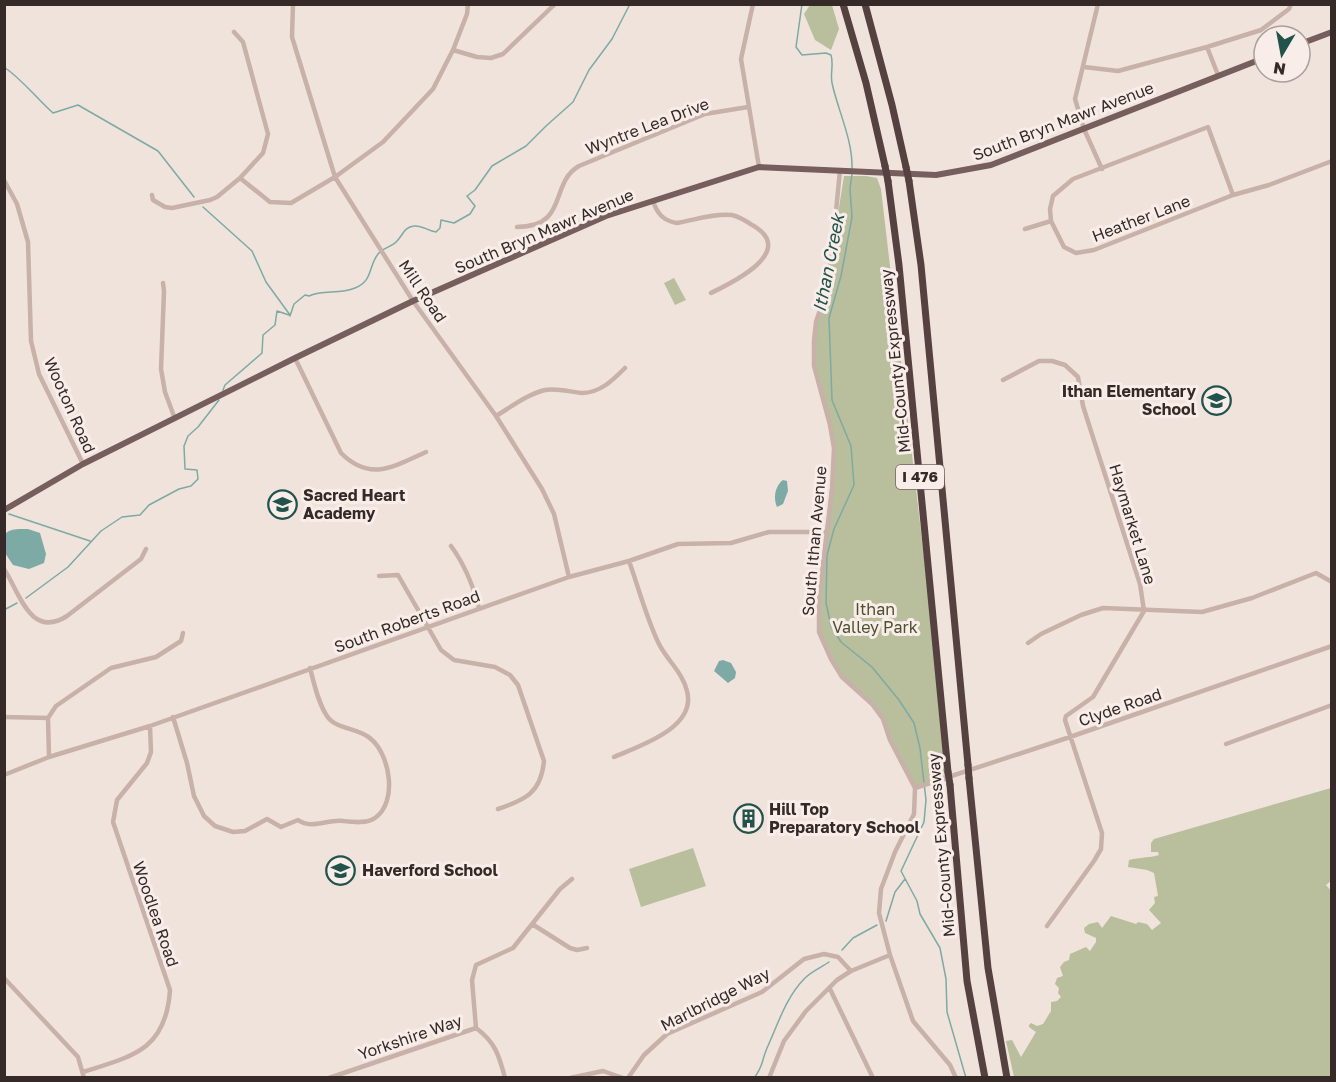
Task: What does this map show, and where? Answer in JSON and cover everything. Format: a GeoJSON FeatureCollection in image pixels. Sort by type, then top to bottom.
{"type":"FeatureCollection","features":[{"type":"Feature","properties":{"kind":"highway","name":"Mid-County Expressway"},"geometry":{"type":"LineString","coordinates":[[843,4],[866,83],[888,181],[899,265],[967,981],[985,1077]]}},
{"type":"Feature","properties":{"kind":"highway","name":"Mid-County Expressway"},"geometry":{"type":"LineString","coordinates":[[865,4],[888,87],[909,181],[921,266],[988,968],[1007,1077]]}},
{"type":"Feature","properties":{"kind":"main road"},"geometry":{"type":"LineString","coordinates":[[1312,40],[1332,32]]}},
{"type":"Feature","properties":{"kind":"main road","name":"South Bryn Mawr Avenue"},"geometry":{"type":"LineString","coordinates":[[4,510],[83,464],[295,358],[413,301],[606,216],[759,167],[936,175],[991,165],[1252,62]]}},
{"type":"Feature","properties":{"kind":"street","name":"Mill Road"},"geometry":{"type":"LineString","coordinates":[[293,4],[292,37],[335,177],[413,301],[496,416],[542,489],[554,514],[568,577]]}},
{"type":"Feature","properties":{"kind":"street"},"geometry":{"type":"LineString","coordinates":[[240,178],[270,202],[291,203],[335,177],[383,142],[433,88],[453,50],[467,14],[468,4]]}},
{"type":"Feature","properties":{"kind":"street"},"geometry":{"type":"LineString","coordinates":[[453,50],[477,57],[491,58],[503,54],[555,4]]}},
{"type":"Feature","properties":{"kind":"street"},"geometry":{"type":"LineString","coordinates":[[753,4],[741,59],[759,167]]}},
{"type":"Feature","properties":{"kind":"street"},"geometry":{"type":"LineString","coordinates":[[1098,4],[1075,99],[1084,129],[1102,169]]}},
{"type":"Feature","properties":{"kind":"street"},"geometry":{"type":"LineString","coordinates":[[1084,67],[1118,71],[1207,47],[1261,30],[1289,9],[1291,4]]}},
{"type":"Feature","properties":{"kind":"street"},"geometry":{"type":"LineString","coordinates":[[152,195],[153,200],[165,207],[180,207],[217,197],[240,178],[263,153],[268,134],[243,42],[234,32]]}},
{"type":"Feature","properties":{"kind":"street"},"geometry":{"type":"LineString","coordinates":[[1207,47],[1218,75]]}},
{"type":"Feature","properties":{"kind":"street","name":"Wyntre Lea Drive"},"geometry":{"type":"LineString","coordinates":[[517,226],[530,227],[546,219],[555,208],[572,170],[579,166],[705,114],[748,107]]}},
{"type":"Feature","properties":{"kind":"street"},"geometry":{"type":"LineString","coordinates":[[1025,230],[1051,221],[1050,208],[1053,196],[1073,179],[1208,127],[1233,195]]}},
{"type":"Feature","properties":{"kind":"street","name":"Heather Lane"},"geometry":{"type":"LineString","coordinates":[[1051,221],[1064,247],[1076,254],[1094,250],[1233,195],[1269,185],[1332,161]]}},
{"type":"Feature","properties":{"kind":"street","name":"South Ithan Avenue"},"geometry":{"type":"LineString","coordinates":[[840,170],[832,253],[814,340],[814,366],[834,448],[832,490],[819,597],[819,632],[842,677],[872,704],[883,719],[890,740],[915,788]]}},
{"type":"Feature","properties":{"kind":"street","name":"Wooton Road"},"geometry":{"type":"LineString","coordinates":[[4,180],[17,204],[28,242],[31,341],[39,374],[83,464]]}},
{"type":"Feature","properties":{"kind":"street"},"geometry":{"type":"LineString","coordinates":[[654,201],[657,212],[670,222],[732,215],[745,220],[760,231],[766,239],[766,250],[759,264],[744,277],[711,293]]}},
{"type":"Feature","properties":{"kind":"street"},"geometry":{"type":"LineString","coordinates":[[163,283],[161,369],[165,392],[175,418]]}},
{"type":"Feature","properties":{"kind":"street"},"geometry":{"type":"LineString","coordinates":[[295,358],[341,453],[350,462],[359,468],[371,471],[384,469],[426,452]]}},
{"type":"Feature","properties":{"kind":"street","name":"Haymarket Lane"},"geometry":{"type":"LineString","coordinates":[[1003,380],[1039,361],[1052,361],[1065,365],[1078,377],[1083,406],[1140,584],[1144,611],[1093,697],[1066,716],[1065,720],[1071,737]]}},
{"type":"Feature","properties":{"kind":"street"},"geometry":{"type":"LineString","coordinates":[[496,416],[545,390],[583,393],[595,391],[608,385],[625,368]]}},
{"type":"Feature","properties":{"kind":"street","name":"South Roberts Road"},"geometry":{"type":"LineString","coordinates":[[4,775],[150,726],[568,577],[629,561],[678,544],[731,543],[769,532],[826,532]]}},
{"type":"Feature","properties":{"kind":"street"},"geometry":{"type":"LineString","coordinates":[[451,546],[462,561],[473,584],[479,608]]}},
{"type":"Feature","properties":{"kind":"street"},"geometry":{"type":"LineString","coordinates":[[4,569],[29,613],[38,620],[51,622],[67,616],[141,559],[146,549]]}},
{"type":"Feature","properties":{"kind":"street"},"geometry":{"type":"LineString","coordinates":[[614,757],[679,723],[688,701],[687,692],[679,674],[658,643],[629,561]]}},
{"type":"Feature","properties":{"kind":"street"},"geometry":{"type":"LineString","coordinates":[[1028,643],[1041,634],[1081,615],[1103,608],[1202,612],[1252,598],[1316,573],[1332,582]]}},
{"type":"Feature","properties":{"kind":"street"},"geometry":{"type":"LineString","coordinates":[[379,576],[398,574],[441,650],[454,660],[495,667],[510,675],[518,685],[544,761],[542,774],[534,790],[521,801],[498,809]]}},
{"type":"Feature","properties":{"kind":"street"},"geometry":{"type":"LineString","coordinates":[[49,758],[48,718],[56,706],[111,668],[156,657],[181,641],[183,633]]}},
{"type":"Feature","properties":{"kind":"street","name":"Clyde Road"},"geometry":{"type":"LineString","coordinates":[[915,788],[1071,737],[1332,646]]}},
{"type":"Feature","properties":{"kind":"street"},"geometry":{"type":"LineString","coordinates":[[173,717],[194,796],[204,816],[215,826],[233,832],[245,831],[267,819],[281,827],[298,820],[310,825],[331,820],[366,821],[374,819],[386,801],[389,775],[384,757],[376,744],[364,733],[334,724],[328,717],[310,668]]}},
{"type":"Feature","properties":{"kind":"street"},"geometry":{"type":"LineString","coordinates":[[1226,744],[1332,705]]}},
{"type":"Feature","properties":{"kind":"street"},"geometry":{"type":"LineString","coordinates":[[4,717],[48,718]]}},
{"type":"Feature","properties":{"kind":"street","name":"Woodlea Road"},"geometry":{"type":"LineString","coordinates":[[84,1075],[130,1057],[147,1045],[163,1026],[169,1007],[170,990],[112,822],[117,800],[148,760],[151,752],[150,726]]}},
{"type":"Feature","properties":{"kind":"street"},"geometry":{"type":"LineString","coordinates":[[1047,926],[1092,865],[1101,849],[1102,833],[1071,737]]}},
{"type":"Feature","properties":{"kind":"street"},"geometry":{"type":"LineString","coordinates":[[915,788],[914,814],[895,852],[881,890],[879,913],[890,955],[913,1022],[950,1065],[956,1077]]}},
{"type":"Feature","properties":{"kind":"street"},"geometry":{"type":"LineString","coordinates":[[476,1028],[472,980],[476,965],[513,948],[560,889],[572,879]]}},
{"type":"Feature","properties":{"kind":"street"},"geometry":{"type":"LineString","coordinates":[[532,924],[570,948],[577,950],[587,948]]}},
{"type":"Feature","properties":{"kind":"street","name":"Marlbridge Way"},"geometry":{"type":"LineString","coordinates":[[628,1077],[644,1055],[667,1034],[762,992],[804,959],[824,954],[838,957],[851,971]]}},
{"type":"Feature","properties":{"kind":"street"},"geometry":{"type":"LineString","coordinates":[[769,1077],[784,1041],[794,1025],[837,980],[851,971],[890,955]]}},
{"type":"Feature","properties":{"kind":"street"},"geometry":{"type":"LineString","coordinates":[[4,978],[78,1057],[84,1075]]}},
{"type":"Feature","properties":{"kind":"street"},"geometry":{"type":"LineString","coordinates":[[830,988],[873,1077]]}},
{"type":"Feature","properties":{"kind":"street","name":"Yorkshire Way"},"geometry":{"type":"LineString","coordinates":[[329,1077],[476,1028],[489,1037],[499,1054],[505,1077]]}},
{"type":"Feature","properties":{"kind":"street"},"geometry":{"type":"LineString","coordinates":[[570,1077],[603,1071],[623,1077]]}},
{"type":"Feature","properties":{"kind":"green space"},"geometry":{"type":"Polygon","coordinates":[[[810,5],[832,5],[839,29],[831,50],[815,40],[804,14],[810,5]]]}},
{"type":"Feature","properties":{"kind":"green space","name":"Ithan Valley Park"},"geometry":{"type":"Polygon","coordinates":[[[844,176],[877,178],[881,189],[950,780],[915,788],[905,771],[883,719],[872,704],[842,677],[819,632],[819,597],[834,448],[814,366],[816,322],[828,277],[844,176]]]}},
{"type":"Feature","properties":{"kind":"green space"},"geometry":{"type":"Polygon","coordinates":[[[674,278],[686,300],[675,305],[664,283],[674,278]]]}},
{"type":"Feature","properties":{"kind":"green space"},"geometry":{"type":"Polygon","coordinates":[[[1331,788],[1331,881],[1326,885],[1332,892],[1331,1077],[1014,1077],[1006,1041],[1012,1040],[1021,1057],[1036,1032],[1029,1025],[1031,1023],[1037,1026],[1043,1024],[1051,1011],[1051,1002],[1061,997],[1058,993],[1059,988],[1055,984],[1057,978],[1063,976],[1060,967],[1069,960],[1070,954],[1086,947],[1090,951],[1096,942],[1096,938],[1085,933],[1084,928],[1098,922],[1102,928],[1111,916],[1136,924],[1138,922],[1147,924],[1152,930],[1161,923],[1149,910],[1155,903],[1154,897],[1158,896],[1154,873],[1128,867],[1129,860],[1159,855],[1158,852],[1151,852],[1151,843],[1154,839],[1331,788]]]}},
{"type":"Feature","properties":{"kind":"green space"},"geometry":{"type":"Polygon","coordinates":[[[693,848],[706,886],[641,907],[629,869],[693,848]]]}},
{"type":"Feature","properties":{"kind":"water"},"geometry":{"type":"Polygon","coordinates":[[[783,480],[787,481],[788,491],[783,504],[777,507],[776,492],[783,480]]]}},
{"type":"Feature","properties":{"kind":"water"},"geometry":{"type":"Polygon","coordinates":[[[28,529],[40,533],[46,554],[44,563],[29,569],[13,565],[5,553],[5,534],[13,530],[28,529]]]}},
{"type":"Feature","properties":{"kind":"water"},"geometry":{"type":"Polygon","coordinates":[[[719,661],[731,663],[736,672],[735,678],[728,683],[714,671],[719,661]]]}},
{"type":"Feature","properties":{"kind":"waterway"},"geometry":{"type":"LineString","coordinates":[[290,316],[294,304],[305,295],[343,291],[361,285],[368,278],[378,254],[395,243],[408,228],[417,226],[436,232],[440,228],[441,220],[454,223],[470,214],[475,206],[467,196],[475,190],[492,166],[526,146],[573,102],[589,70],[612,39],[630,4]]}},
{"type":"Feature","properties":{"kind":"waterway","name":"Ithan Creek"},"geometry":{"type":"LineString","coordinates":[[802,4],[796,47],[802,55],[826,53],[831,55],[832,83],[848,136],[852,169]]}},
{"type":"Feature","properties":{"kind":"waterway"},"geometry":{"type":"LineString","coordinates":[[4,67],[53,113],[78,105],[158,151],[194,197]]}},
{"type":"Feature","properties":{"kind":"waterway","name":"Ithan Creek"},"geometry":{"type":"LineString","coordinates":[[852,174],[850,189],[852,217],[841,276],[829,318],[832,400],[851,446],[854,485],[834,529],[827,555],[826,603],[831,626],[841,642],[872,667],[899,700],[914,723],[920,748],[926,800],[924,822],[901,871],[917,901],[920,914],[940,948],[946,979],[947,1012],[966,1078]]}},
{"type":"Feature","properties":{"kind":"waterway"},"geometry":{"type":"LineString","coordinates":[[203,207],[252,251],[266,282],[290,315]]}},
{"type":"Feature","properties":{"kind":"waterway"},"geometry":{"type":"LineString","coordinates":[[223,390],[225,385],[262,353],[263,335],[275,325],[277,311],[289,315]]}},
{"type":"Feature","properties":{"kind":"waterway"},"geometry":{"type":"LineString","coordinates":[[26,598],[68,567],[101,531],[122,517],[140,515],[149,505],[179,489],[191,486],[198,479],[197,470],[185,469],[184,446],[188,436],[219,400]]}},
{"type":"Feature","properties":{"kind":"waterway"},"geometry":{"type":"LineString","coordinates":[[9,514],[90,541]]}},
{"type":"Feature","properties":{"kind":"waterway"},"geometry":{"type":"LineString","coordinates":[[4,610],[17,603]]}},
{"type":"Feature","properties":{"kind":"waterway"},"geometry":{"type":"LineString","coordinates":[[886,921],[895,892],[905,879]]}},
{"type":"Feature","properties":{"kind":"waterway"},"geometry":{"type":"LineString","coordinates":[[842,950],[853,938],[877,925]]}},
{"type":"Feature","properties":{"kind":"waterway"},"geometry":{"type":"LineString","coordinates":[[754,1078],[779,1020],[798,985],[829,962]]}},
{"type":"Feature","properties":{"kind":"place","name":"Ithan Elementary School"},"geometry":{"type":"Point","coordinates":[1217,400]}},
{"type":"Feature","properties":{"kind":"place","name":"Sacred Heart Academy"},"geometry":{"type":"Point","coordinates":[282,504]}},
{"type":"Feature","properties":{"kind":"place","name":"Hill Top Preparatory School"},"geometry":{"type":"Point","coordinates":[748,818]}},
{"type":"Feature","properties":{"kind":"place","name":"Haverford School"},"geometry":{"type":"Point","coordinates":[341,870]}}]}
